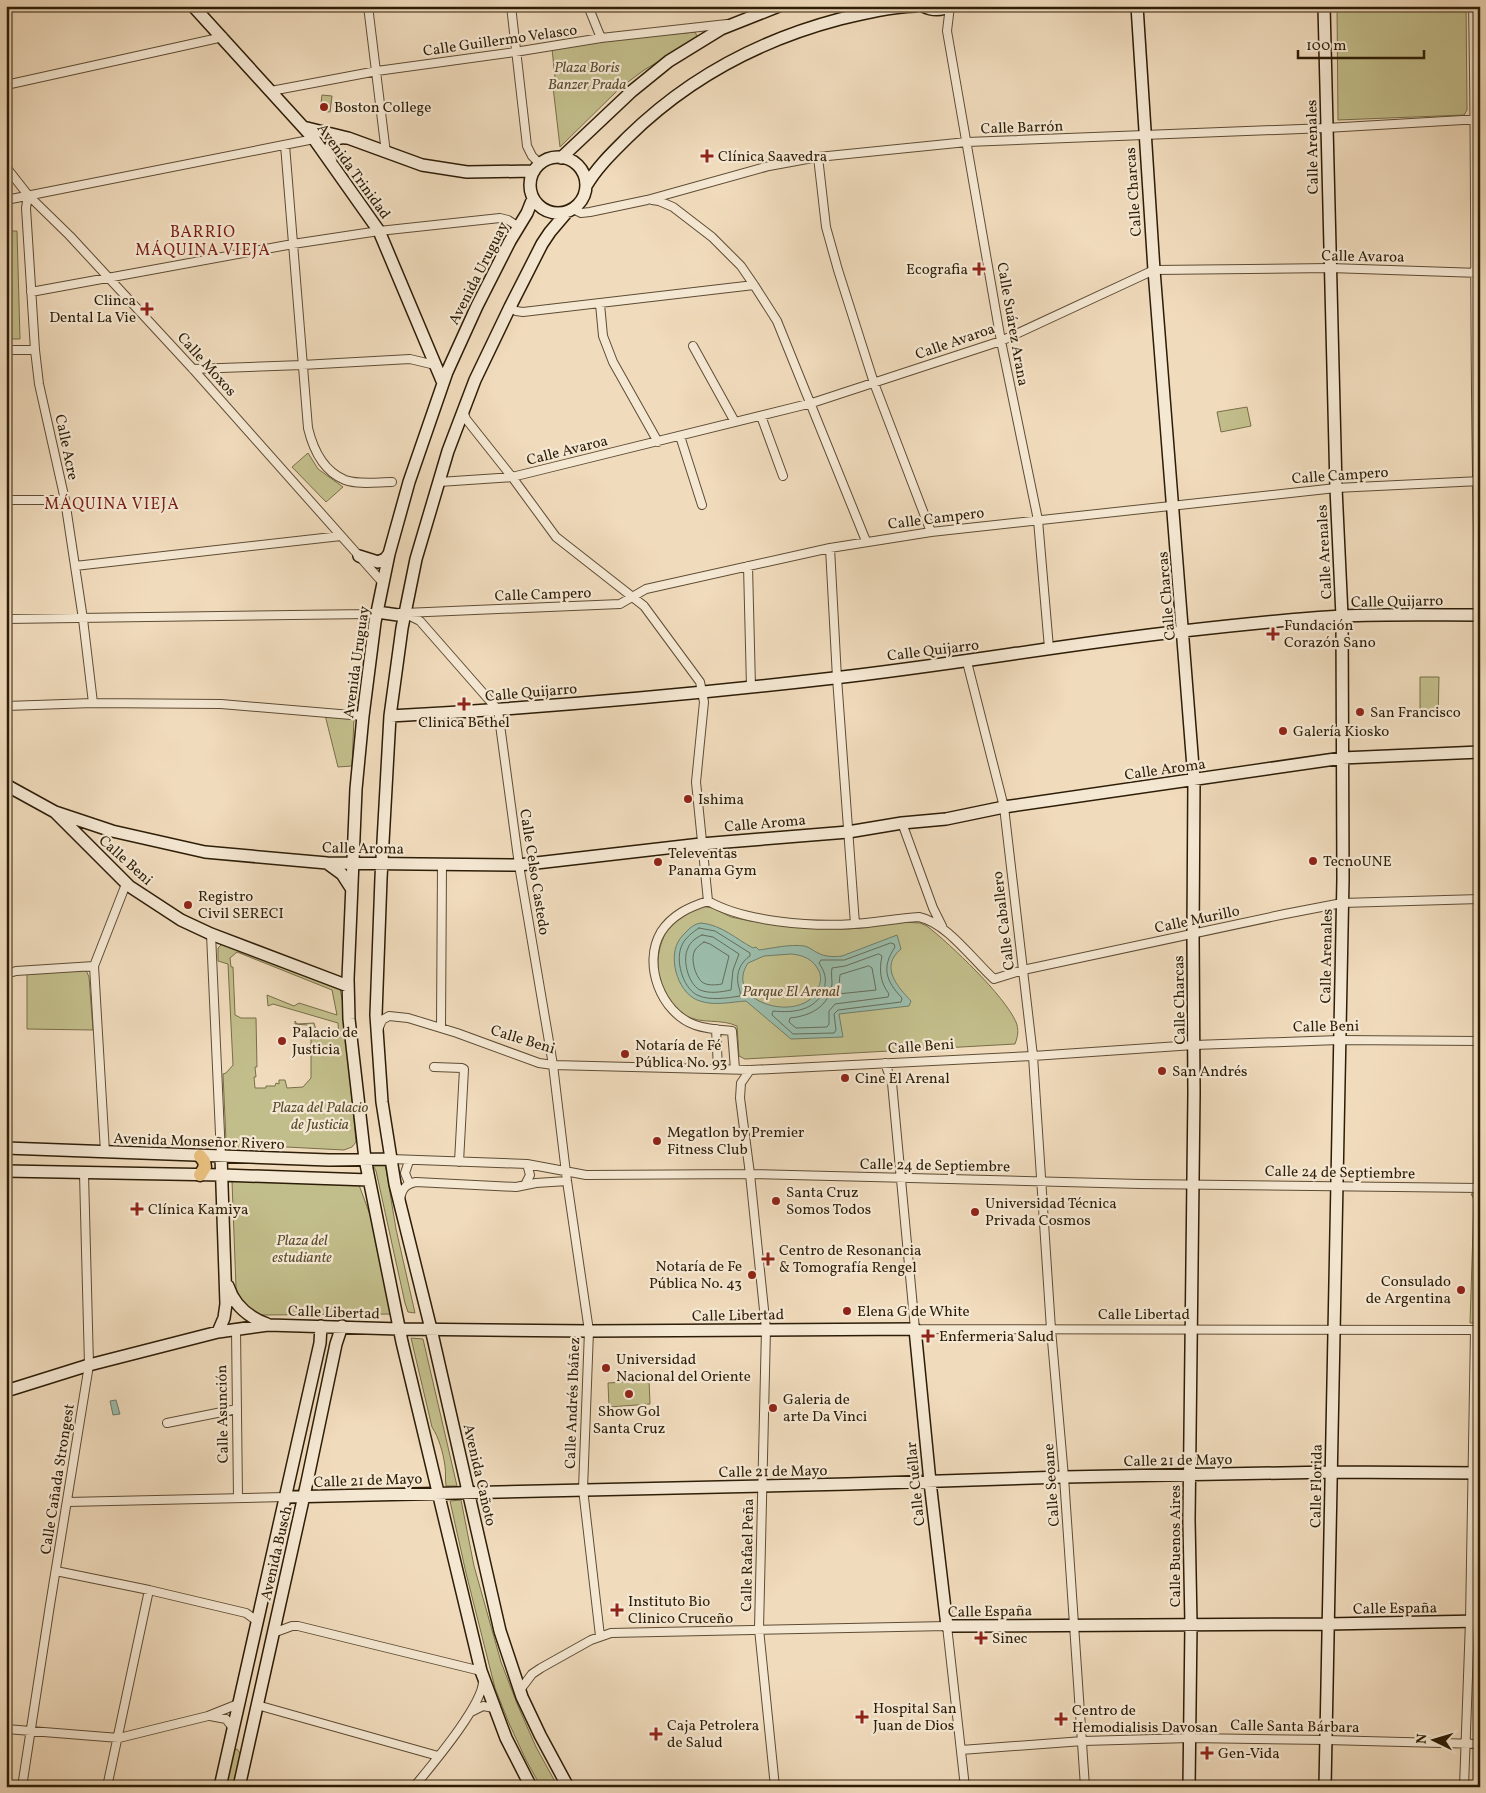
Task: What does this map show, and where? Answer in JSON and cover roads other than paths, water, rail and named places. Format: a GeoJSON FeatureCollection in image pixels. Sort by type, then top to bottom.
{"type":"FeatureCollection","features":[{"type":"Feature","properties":{"kind":"main road"},"geometry":{"type":"LineString","coordinates":[[200,1156],[204,1161],[205,1167],[200,1174]]}},
{"type":"Feature","properties":{"kind":"street","name":"Avenida Trinidad"},"geometry":{"type":"LineString","coordinates":[[193,6],[314,139],[379,230],[443,383]]}},
{"type":"Feature","properties":{"kind":"street"},"geometry":{"type":"LineString","coordinates":[[368,6],[386,153]]}},
{"type":"Feature","properties":{"kind":"street"},"geometry":{"type":"LineString","coordinates":[[511,6],[527,146],[537,168]]}},
{"type":"Feature","properties":{"kind":"street"},"geometry":{"type":"LineString","coordinates":[[588,6],[601,38]]}},
{"type":"Feature","properties":{"kind":"street"},"geometry":{"type":"LineString","coordinates":[[561,158],[632,90],[669,61],[734,23],[779,6]]}},
{"type":"Feature","properties":{"kind":"street"},"geometry":{"type":"LineString","coordinates":[[391,1159],[382,1102],[376,1015],[380,885],[390,716],[404,613],[416,559],[448,451],[479,372],[546,238],[570,211],[580,203],[586,186],[596,169],[646,120],[684,90],[722,65],[772,41],[825,23],[877,10],[915,6]]}},
{"type":"Feature","properties":{"kind":"street"},"geometry":{"type":"LineString","coordinates":[[924,6],[934,10],[945,9],[950,6]]}},
{"type":"Feature","properties":{"kind":"street","name":"Calle Suárez Arana"},"geometry":{"type":"LineString","coordinates":[[950,6],[947,31],[1001,341],[1038,520],[1049,648]]}},
{"type":"Feature","properties":{"kind":"street","name":"Calle Charcas"},"geometry":{"type":"LineString","coordinates":[[1137,6],[1144,136],[1184,631],[1194,780],[1193,1185]]}},
{"type":"Feature","properties":{"kind":"street","name":"Calle Arenales"},"geometry":{"type":"LineString","coordinates":[[1324,6],[1336,488],[1342,616],[1342,903],[1338,1186]]}},
{"type":"Feature","properties":{"kind":"street"},"geometry":{"type":"LineString","coordinates":[[1473,6],[1478,119],[1480,603]]}},
{"type":"Feature","properties":{"kind":"street","name":"Calle Guillermo Velasco"},"geometry":{"type":"LineString","coordinates":[[271,91],[377,71],[601,38],[734,23]]}},
{"type":"Feature","properties":{"kind":"street"},"geometry":{"type":"LineString","coordinates":[[6,85],[222,37]]}},
{"type":"Feature","properties":{"kind":"street","name":"Calle Barrón"},"geometry":{"type":"LineString","coordinates":[[570,211],[590,212],[647,200],[759,168],[818,157],[967,142],[1326,128],[1478,119]]}},
{"type":"Feature","properties":{"kind":"street"},"geometry":{"type":"LineString","coordinates":[[303,127],[348,138],[386,153],[422,164],[467,172],[537,168],[554,158],[561,158],[572,161],[581,169],[586,186]]}},
{"type":"Feature","properties":{"kind":"street"},"geometry":{"type":"LineString","coordinates":[[332,163],[329,154],[332,143],[339,137],[348,138]]}},
{"type":"Feature","properties":{"kind":"street"},"geometry":{"type":"LineString","coordinates":[[6,200],[314,139]]}},
{"type":"Feature","properties":{"kind":"street"},"geometry":{"type":"LineString","coordinates":[[284,145],[308,428],[315,452],[321,460],[345,480],[355,482],[392,482]]}},
{"type":"Feature","properties":{"kind":"street"},"geometry":{"type":"LineString","coordinates":[[818,157],[826,227],[874,383],[931,532]]}},
{"type":"Feature","properties":{"kind":"street","name":"Calle Moxos"},"geometry":{"type":"LineString","coordinates":[[6,167],[28,195],[109,277],[193,369],[383,583]]}},
{"type":"Feature","properties":{"kind":"street"},"geometry":{"type":"LineString","coordinates":[[537,168],[531,180],[530,189],[533,198],[549,212],[570,211]]}},
{"type":"Feature","properties":{"kind":"street","name":"Calle Acre"},"geometry":{"type":"LineString","coordinates":[[28,195],[26,208],[39,384],[65,500],[83,619],[93,703]]}},
{"type":"Feature","properties":{"kind":"street","name":"Avenida Uruguay"},"geometry":{"type":"LineString","coordinates":[[365,1159],[348,1019],[348,986],[356,789],[363,716],[377,612],[389,554],[409,482],[443,383],[462,337],[533,198]]}},
{"type":"Feature","properties":{"kind":"street"},"geometry":{"type":"LineString","coordinates":[[647,200],[660,201],[673,207],[712,237],[742,266],[777,321],[812,403],[866,541]]}},
{"type":"Feature","properties":{"kind":"street"},"geometry":{"type":"LineString","coordinates":[[31,292],[379,230],[500,218],[519,226]]}},
{"type":"Feature","properties":{"kind":"street","name":"Calle Avaroa"},"geometry":{"type":"LineString","coordinates":[[439,482],[512,477],[812,403],[1001,341],[1154,270],[1330,268],[1478,272]]}},
{"type":"Feature","properties":{"kind":"street"},"geometry":{"type":"LineString","coordinates":[[510,307],[516,311],[523,312],[754,285]]}},
{"type":"Feature","properties":{"kind":"street"},"geometry":{"type":"LineString","coordinates":[[600,304],[603,336],[613,362],[658,442]]}},
{"type":"Feature","properties":{"kind":"street"},"geometry":{"type":"LineString","coordinates":[[693,346],[735,422]]}},
{"type":"Feature","properties":{"kind":"street"},"geometry":{"type":"LineString","coordinates":[[6,350],[35,350]]}},
{"type":"Feature","properties":{"kind":"street"},"geometry":{"type":"LineString","coordinates":[[193,369],[410,359],[436,365]]}},
{"type":"Feature","properties":{"kind":"street"},"geometry":{"type":"LineString","coordinates":[[463,411],[466,419],[556,537],[644,606],[700,682],[704,702],[696,782],[708,901],[680,912],[662,931],[657,941],[654,960],[658,984],[666,1004],[694,1025],[732,1031],[735,1069]]}},
{"type":"Feature","properties":{"kind":"street"},"geometry":{"type":"LineString","coordinates":[[761,416],[782,476]]}},
{"type":"Feature","properties":{"kind":"street"},"geometry":{"type":"LineString","coordinates":[[680,436],[702,505]]}},
{"type":"Feature","properties":{"kind":"street","name":"Calle Campero"},"geometry":{"type":"LineString","coordinates":[[404,613],[620,604],[646,589],[866,541],[931,532],[1336,488],[1478,481]]}},
{"type":"Feature","properties":{"kind":"street"},"geometry":{"type":"LineString","coordinates":[[6,500],[65,500]]}},
{"type":"Feature","properties":{"kind":"street"},"geometry":{"type":"LineString","coordinates":[[75,566],[340,536]]}},
{"type":"Feature","properties":{"kind":"street"},"geometry":{"type":"LineString","coordinates":[[830,548],[837,678],[855,924]]}},
{"type":"Feature","properties":{"kind":"street"},"geometry":{"type":"LineString","coordinates":[[358,556],[378,562],[385,559],[389,554]]}},
{"type":"Feature","properties":{"kind":"street"},"geometry":{"type":"LineString","coordinates":[[748,566],[751,687]]}},
{"type":"Feature","properties":{"kind":"street"},"geometry":{"type":"LineString","coordinates":[[6,618],[83,619],[369,614],[377,612],[398,615],[404,613],[420,621],[498,710]]}},
{"type":"Feature","properties":{"kind":"street","name":"Calle Quijarro"},"geometry":{"type":"LineString","coordinates":[[390,716],[498,710],[837,678],[967,662],[1049,648],[1184,631],[1342,616],[1480,615]]}},
{"type":"Feature","properties":{"kind":"street","name":"Calle Caballero"},"geometry":{"type":"LineString","coordinates":[[967,662],[1004,807],[1032,1056],[1041,1181]]}},
{"type":"Feature","properties":{"kind":"street"},"geometry":{"type":"LineString","coordinates":[[6,706],[93,703],[221,704],[363,716]]}},
{"type":"Feature","properties":{"kind":"street","name":"Calle Celso Castedo"},"geometry":{"type":"LineString","coordinates":[[498,710],[519,865],[553,1065],[566,1172]]}},
{"type":"Feature","properties":{"kind":"street","name":"Calle Aroma"},"geometry":{"type":"LineString","coordinates":[[55,812],[102,828],[195,851],[328,863],[519,865],[701,844],[848,832],[902,823],[946,819],[1004,807],[1342,758],[1480,752]]}},
{"type":"Feature","properties":{"kind":"street","name":"Calle Beni"},"geometry":{"type":"LineString","coordinates":[[6,785],[55,812],[126,884],[181,920],[211,934],[348,986]]}},
{"type":"Feature","properties":{"kind":"street","name":"Calle Murillo"},"geometry":{"type":"LineString","coordinates":[[902,823],[933,908],[943,928]]}},
{"type":"Feature","properties":{"kind":"street"},"geometry":{"type":"LineString","coordinates":[[92,850],[90,844],[91,837],[102,828]]}},
{"type":"Feature","properties":{"kind":"street"},"geometry":{"type":"LineString","coordinates":[[328,863],[342,874],[352,889]]}},
{"type":"Feature","properties":{"kind":"street"},"geometry":{"type":"LineString","coordinates":[[380,885],[386,873],[394,866],[402,864]]}},
{"type":"Feature","properties":{"kind":"street"},"geometry":{"type":"LineString","coordinates":[[441,1028],[442,864]]}},
{"type":"Feature","properties":{"kind":"street"},"geometry":{"type":"LineString","coordinates":[[105,1152],[94,966],[126,884]]}},
{"type":"Feature","properties":{"kind":"street","name":"Calle Murillo"},"geometry":{"type":"LineString","coordinates":[[708,901],[720,908],[752,917],[816,924],[855,924],[919,917],[928,919],[943,928],[994,979],[1023,970],[1342,903],[1480,899]]}},
{"type":"Feature","properties":{"kind":"street"},"geometry":{"type":"LineString","coordinates":[[211,934],[226,1282],[225,1313],[218,1332]]}},
{"type":"Feature","properties":{"kind":"street"},"geometry":{"type":"LineString","coordinates":[[6,974],[16,971],[94,966]]}},
{"type":"Feature","properties":{"kind":"street","name":"Calle Beni"},"geometry":{"type":"LineString","coordinates":[[378,1030],[382,1020],[392,1016],[408,1018],[539,1063],[553,1065],[750,1070],[1339,1040],[1480,1041]]}},
{"type":"Feature","properties":{"kind":"street"},"geometry":{"type":"LineString","coordinates":[[716,1029],[718,1068]]}},
{"type":"Feature","properties":{"kind":"street","name":"Calle Cuéllar"},"geometry":{"type":"LineString","coordinates":[[885,1063],[892,1082],[930,1482],[965,1787]]}},
{"type":"Feature","properties":{"kind":"street"},"geometry":{"type":"LineString","coordinates":[[434,1067],[464,1069],[459,1162]]}},
{"type":"Feature","properties":{"kind":"street"},"geometry":{"type":"LineString","coordinates":[[1479,1188],[1480,1068]]}},
{"type":"Feature","properties":{"kind":"street","name":"Calle Rafael Peña"},"geometry":{"type":"LineString","coordinates":[[750,1070],[741,1083],[740,1098],[766,1329],[759,1629],[776,1787]]}},
{"type":"Feature","properties":{"kind":"street","name":"Avenida Monseñor Rivero"},"geometry":{"type":"LineString","coordinates":[[6,1148],[328,1160],[391,1159]]}},
{"type":"Feature","properties":{"kind":"street"},"geometry":{"type":"LineString","coordinates":[[365,1159],[399,1329],[482,1675],[513,1752],[531,1787]]}},
{"type":"Feature","properties":{"kind":"street","name":"Calle 24 de Septiembre"},"geometry":{"type":"LineString","coordinates":[[391,1159],[527,1164],[586,1175],[750,1174],[1193,1185],[1479,1188]]}},
{"type":"Feature","properties":{"kind":"street","name":"Avenida Cañoto"},"geometry":{"type":"LineString","coordinates":[[391,1159],[399,1202],[431,1329],[500,1631],[520,1690],[540,1735],[568,1787]]}},
{"type":"Feature","properties":{"kind":"street"},"geometry":{"type":"LineString","coordinates":[[409,1160],[405,1174],[410,1183]]}},
{"type":"Feature","properties":{"kind":"street"},"geometry":{"type":"LineString","coordinates":[[525,1185],[530,1174],[527,1164]]}},
{"type":"Feature","properties":{"kind":"street"},"geometry":{"type":"LineString","coordinates":[[6,1171],[84,1174],[200,1174],[369,1180]]}},
{"type":"Feature","properties":{"kind":"street","name":"Calle Andrés Ibáñez"},"geometry":{"type":"LineString","coordinates":[[566,1172],[589,1331],[583,1489],[600,1636]]}},
{"type":"Feature","properties":{"kind":"street","name":"Calle Cañada Strongest"},"geometry":{"type":"LineString","coordinates":[[22,1787],[89,1365],[84,1174]]}},
{"type":"Feature","properties":{"kind":"street"},"geometry":{"type":"LineString","coordinates":[[399,1202],[405,1187],[410,1183],[516,1187],[536,1183],[567,1181]]}},
{"type":"Feature","properties":{"kind":"street","name":"Calle Seoane"},"geometry":{"type":"LineString","coordinates":[[1041,1181],[1064,1477],[1084,1787]]}},
{"type":"Feature","properties":{"kind":"street","name":"Calle Buenos Aires"},"geometry":{"type":"LineString","coordinates":[[1189,1787],[1193,1185]]}},
{"type":"Feature","properties":{"kind":"street","name":"Calle Florida"},"geometry":{"type":"LineString","coordinates":[[1324,1787],[1338,1186]]}},
{"type":"Feature","properties":{"kind":"street"},"geometry":{"type":"LineString","coordinates":[[226,1282],[233,1298],[244,1312],[268,1325]]}},
{"type":"Feature","properties":{"kind":"street","name":"Calle Libertad"},"geometry":{"type":"LineString","coordinates":[[6,1391],[89,1365],[218,1332],[268,1325],[399,1329],[589,1331],[766,1329],[1477,1330]]}},
{"type":"Feature","properties":{"kind":"street","name":"Avenida Busch"},"geometry":{"type":"LineString","coordinates":[[220,1787],[320,1343],[321,1326]]}},
{"type":"Feature","properties":{"kind":"street","name":"Avenida Busch"},"geometry":{"type":"LineString","coordinates":[[239,1787],[336,1344],[342,1326]]}},
{"type":"Feature","properties":{"kind":"street","name":"Calle Asunción"},"geometry":{"type":"LineString","coordinates":[[236,1329],[238,1498]]}},
{"type":"Feature","properties":{"kind":"street"},"geometry":{"type":"LineString","coordinates":[[1464,1787],[1475,1621],[1477,1330]]}},
{"type":"Feature","properties":{"kind":"street"},"geometry":{"type":"LineString","coordinates":[[320,1343],[326,1340],[336,1344]]}},
{"type":"Feature","properties":{"kind":"street"},"geometry":{"type":"LineString","coordinates":[[167,1423],[237,1409]]}},
{"type":"Feature","properties":{"kind":"street","name":"Calle 21 de Mayo"},"geometry":{"type":"LineString","coordinates":[[67,1502],[930,1482],[1064,1477],[1331,1472],[1476,1473]]}},
{"type":"Feature","properties":{"kind":"street"},"geometry":{"type":"LineString","coordinates":[[290,1479],[291,1482],[298,1486],[307,1482]]}},
{"type":"Feature","properties":{"kind":"street"},"geometry":{"type":"LineString","coordinates":[[56,1571],[150,1590],[246,1613],[257,1621]]}},
{"type":"Feature","properties":{"kind":"street"},"geometry":{"type":"LineString","coordinates":[[107,1787],[150,1590]]}},
{"type":"Feature","properties":{"kind":"street","name":"Calle España"},"geometry":{"type":"LineString","coordinates":[[520,1690],[532,1674],[600,1636],[611,1633],[947,1626],[1328,1624],[1475,1621]]}},
{"type":"Feature","properties":{"kind":"street"},"geometry":{"type":"LineString","coordinates":[[273,1633],[292,1626],[298,1626],[482,1675]]}},
{"type":"Feature","properties":{"kind":"street"},"geometry":{"type":"LineString","coordinates":[[414,1787],[481,1694],[482,1675]]}},
{"type":"Feature","properties":{"kind":"street"},"geometry":{"type":"LineString","coordinates":[[243,1683],[246,1687],[254,1690],[262,1685]]}},
{"type":"Feature","properties":{"kind":"street"},"geometry":{"type":"LineString","coordinates":[[6,1729],[119,1738],[208,1716],[239,1702],[249,1700],[257,1705],[438,1756]]}},
{"type":"Feature","properties":{"kind":"street"},"geometry":{"type":"LineString","coordinates":[[469,1713],[482,1706],[494,1708]]}},
{"type":"Feature","properties":{"kind":"street"},"geometry":{"type":"LineString","coordinates":[[208,1716],[226,1719],[237,1732],[242,1734],[252,1728]]}},
{"type":"Feature","properties":{"kind":"street","name":"Calle Santa Bárbara"},"geometry":{"type":"LineString","coordinates":[[961,1750],[1082,1741],[1190,1738],[1480,1744]]}},
{"type":"Feature","properties":{"kind":"street"},"geometry":{"type":"LineString","coordinates":[[229,1747],[233,1744],[242,1745],[247,1753]]}},
{"type":"Feature","properties":{"kind":"water"},"geometry":{"type":"Polygon","coordinates":[[[701,923],[716,926],[759,950],[787,946],[804,946],[830,956],[842,956],[897,935],[901,949],[891,963],[891,970],[896,983],[911,1001],[909,1006],[839,1014],[843,1037],[791,1039],[746,1001],[711,1003],[693,998],[686,992],[677,976],[674,958],[675,950],[682,936],[691,927],[701,923]],[[795,955],[764,956],[748,963],[743,977],[746,990],[755,999],[769,1005],[784,1007],[799,1005],[811,998],[820,984],[820,973],[811,961],[795,955]]]}},
{"type":"Feature","properties":{"kind":"water"},"geometry":{"type":"Polygon","coordinates":[[[116,1400],[120,1414],[113,1415],[110,1401],[116,1400]]]}},
{"type":"Feature","properties":{"kind":"place","name":"Boston College"},"geometry":{"type":"Point","coordinates":[324,107]}},
{"type":"Feature","properties":{"kind":"place","name":"Clínica Saavedra"},"geometry":{"type":"Point","coordinates":[707,156]}},
{"type":"Feature","properties":{"kind":"place","name":"Ecografia"},"geometry":{"type":"Point","coordinates":[979,269]}},
{"type":"Feature","properties":{"kind":"place","name":"Clinca Dental La Vie"},"geometry":{"type":"Point","coordinates":[147,309]}},
{"type":"Feature","properties":{"kind":"place","name":"Fundación Corazón Sano"},"geometry":{"type":"Point","coordinates":[1273,634]}},
{"type":"Feature","properties":{"kind":"place","name":"Clinica Bethel"},"geometry":{"type":"Point","coordinates":[464,704]}},
{"type":"Feature","properties":{"kind":"place","name":"San Francisco"},"geometry":{"type":"Point","coordinates":[1360,712]}},
{"type":"Feature","properties":{"kind":"place","name":"Galería Kiosko"},"geometry":{"type":"Point","coordinates":[1283,731]}},
{"type":"Feature","properties":{"kind":"place","name":"Ishima"},"geometry":{"type":"Point","coordinates":[688,799]}},
{"type":"Feature","properties":{"kind":"place","name":"TecnoUNE"},"geometry":{"type":"Point","coordinates":[1313,861]}},
{"type":"Feature","properties":{"kind":"place","name":"Televentas Panama Gym"},"geometry":{"type":"Point","coordinates":[658,862]}},
{"type":"Feature","properties":{"kind":"place","name":"Registro Civil SERECI"},"geometry":{"type":"Point","coordinates":[188,905]}},
{"type":"Feature","properties":{"kind":"place","name":"Palacio de Justicia"},"geometry":{"type":"Point","coordinates":[282,1041]}},
{"type":"Feature","properties":{"kind":"place","name":"Notaría de Fé Pública No. 93"},"geometry":{"type":"Point","coordinates":[625,1054]}},
{"type":"Feature","properties":{"kind":"place","name":"San Andrés"},"geometry":{"type":"Point","coordinates":[1162,1071]}},
{"type":"Feature","properties":{"kind":"place","name":"Cine El Arenal"},"geometry":{"type":"Point","coordinates":[845,1078]}},
{"type":"Feature","properties":{"kind":"place","name":"Megatlon by Premier Fitness Club"},"geometry":{"type":"Point","coordinates":[657,1141]}},
{"type":"Feature","properties":{"kind":"place","name":"Santa Cruz Somos Todos"},"geometry":{"type":"Point","coordinates":[776,1201]}},
{"type":"Feature","properties":{"kind":"place","name":"Clínica Kamiya"},"geometry":{"type":"Point","coordinates":[137,1209]}},
{"type":"Feature","properties":{"kind":"place","name":"Universidad Técnica Privada Cosmos"},"geometry":{"type":"Point","coordinates":[975,1212]}},
{"type":"Feature","properties":{"kind":"place","name":"Centro de Resonancia & Tomografía Rengel"},"geometry":{"type":"Point","coordinates":[768,1259]}},
{"type":"Feature","properties":{"kind":"place","name":"Notaría de Fe Pública No. 43"},"geometry":{"type":"Point","coordinates":[752,1275]}},
{"type":"Feature","properties":{"kind":"place","name":"Consulado de Argentina"},"geometry":{"type":"Point","coordinates":[1461,1290]}},
{"type":"Feature","properties":{"kind":"place","name":"Elena G de White"},"geometry":{"type":"Point","coordinates":[847,1311]}},
{"type":"Feature","properties":{"kind":"place","name":"Enfermeria Salud"},"geometry":{"type":"Point","coordinates":[928,1336]}},
{"type":"Feature","properties":{"kind":"place","name":"Universidad Nacional del Oriente"},"geometry":{"type":"Point","coordinates":[606,1368]}},
{"type":"Feature","properties":{"kind":"place","name":"Show Gol Santa Cruz"},"geometry":{"type":"Point","coordinates":[629,1394]}},
{"type":"Feature","properties":{"kind":"place","name":"Galeria de arte Da Vinci"},"geometry":{"type":"Point","coordinates":[773,1408]}},
{"type":"Feature","properties":{"kind":"place","name":"Instituto Bio Clinico Cruceño"},"geometry":{"type":"Point","coordinates":[617,1610]}},
{"type":"Feature","properties":{"kind":"place","name":"Sinec"},"geometry":{"type":"Point","coordinates":[981,1638]}},
{"type":"Feature","properties":{"kind":"place","name":"Hospital San Juan de Dios"},"geometry":{"type":"Point","coordinates":[862,1717]}},
{"type":"Feature","properties":{"kind":"place","name":"Centro de Hemodialisis Davosan"},"geometry":{"type":"Point","coordinates":[1061,1719]}},
{"type":"Feature","properties":{"kind":"place","name":"Caja Petrolera de Salud"},"geometry":{"type":"Point","coordinates":[656,1734]}},
{"type":"Feature","properties":{"kind":"place","name":"Gen-Vida"},"geometry":{"type":"Point","coordinates":[1207,1753]}},
{"type":"Feature","properties":{"kind":"district","name":"BARRIO MÁQUINA VIEJA"},"geometry":{"type":"Point","coordinates":[203,240]}},
{"type":"Feature","properties":{"kind":"district","name":"MÁQUINA VIEJA"},"geometry":{"type":"Point","coordinates":[112,503]}},
{"type":"Feature","properties":{"kind":"park label","name":"Plaza Boris Banzer Prada"},"geometry":{"type":"Point","coordinates":[587,76]}},
{"type":"Feature","properties":{"kind":"park label","name":"Parque El Arenal"},"geometry":{"type":"Point","coordinates":[791,991]}},
{"type":"Feature","properties":{"kind":"park label","name":"Plaza del Palacio de Justicia"},"geometry":{"type":"Point","coordinates":[320,1116]}},
{"type":"Feature","properties":{"kind":"park label","name":"Plaza del estudiante"},"geometry":{"type":"Point","coordinates":[302,1248]}}]}
